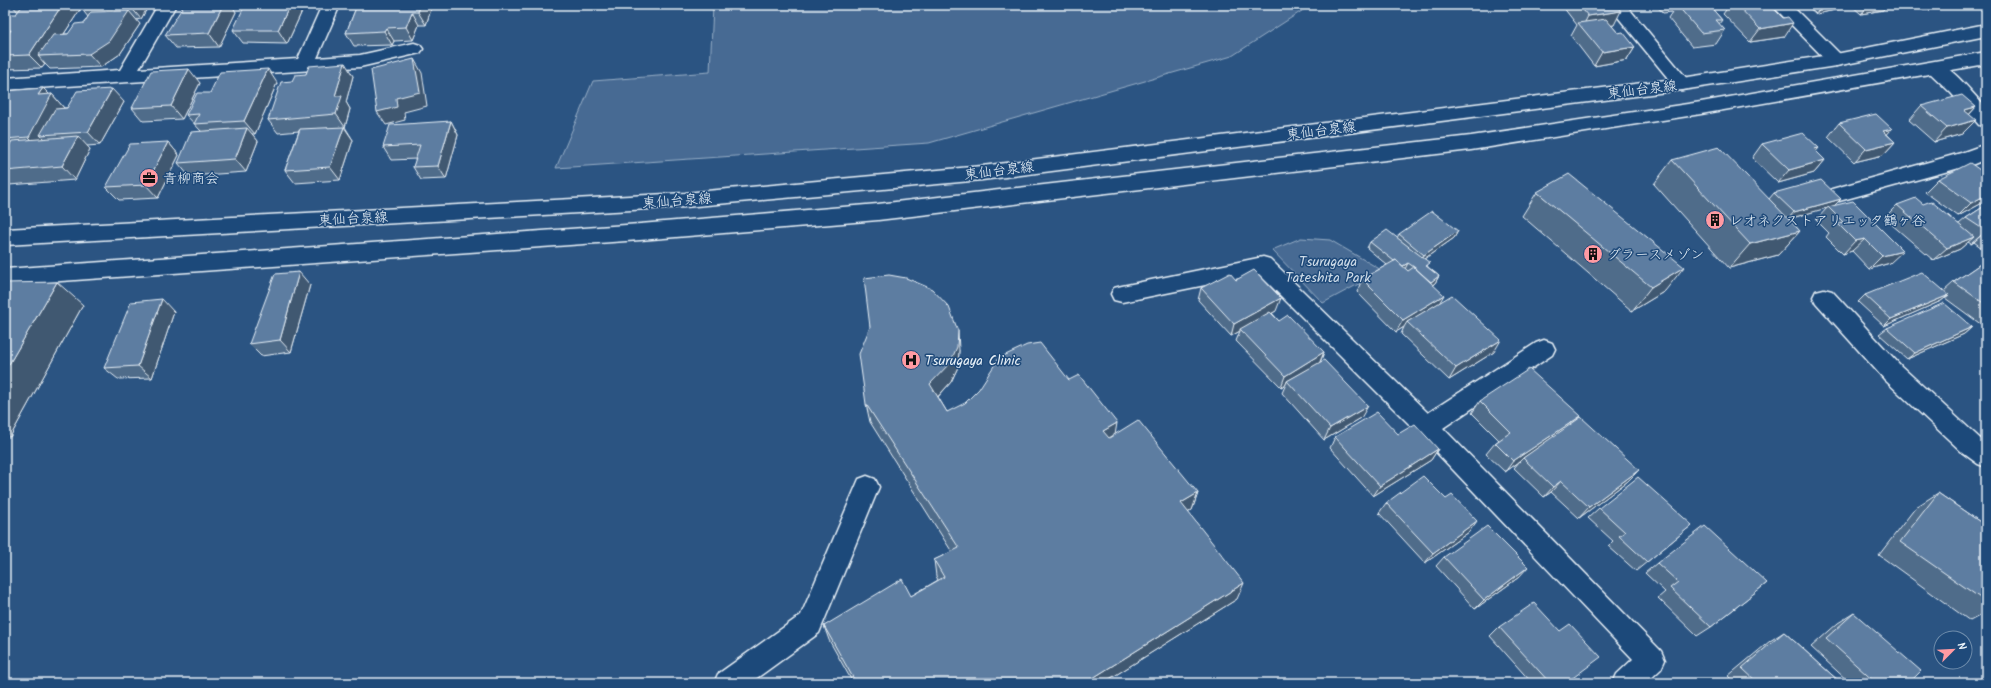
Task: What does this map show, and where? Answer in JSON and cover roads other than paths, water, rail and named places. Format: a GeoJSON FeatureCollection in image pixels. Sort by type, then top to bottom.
{"type":"FeatureCollection","features":[{"type":"Feature","properties":{"kind":"street"},"geometry":{"type":"LineString","coordinates":[[126,76],[167,5]]}},
{"type":"Feature","properties":{"kind":"street"},"geometry":{"type":"LineString","coordinates":[[305,64],[331,5]]}},
{"type":"Feature","properties":{"kind":"street"},"geometry":{"type":"LineString","coordinates":[[1617,5],[1682,84]]}},
{"type":"Feature","properties":{"kind":"street"},"geometry":{"type":"LineString","coordinates":[[1781,5],[1836,60]]}},
{"type":"Feature","properties":{"kind":"street","name":"東仙台泉線"},"geometry":{"type":"LineString","coordinates":[[5,237],[685,200],[982,173],[1682,84],[1836,60],[1986,30]]}},
{"type":"Feature","properties":{"kind":"street"},"geometry":{"type":"LineString","coordinates":[[5,84],[360,61],[414,49]]}},
{"type":"Feature","properties":{"kind":"street"},"geometry":{"type":"LineString","coordinates":[[5,277],[632,233],[878,212],[1471,143],[1701,108],[1986,58]]}},
{"type":"Feature","properties":{"kind":"street"},"geometry":{"type":"LineString","coordinates":[[1935,68],[1958,88],[1986,120]]}},
{"type":"Feature","properties":{"kind":"street"},"geometry":{"type":"LineString","coordinates":[[1839,194],[1967,159],[1986,151]]}},
{"type":"Feature","properties":{"kind":"street"},"geometry":{"type":"LineString","coordinates":[[1967,159],[1986,173]]}},
{"type":"Feature","properties":{"kind":"street"},"geometry":{"type":"LineString","coordinates":[[1122,294],[1263,264],[1426,426],[1652,660],[1626,683]]}},
{"type":"Feature","properties":{"kind":"street"},"geometry":{"type":"LineString","coordinates":[[1824,297],[1893,373],[1971,446],[1986,456]]}},
{"type":"Feature","properties":{"kind":"street"},"geometry":{"type":"LineString","coordinates":[[1426,426],[1544,349]]}},
{"type":"Feature","properties":{"kind":"street"},"geometry":{"type":"LineString","coordinates":[[727,683],[810,624],[867,487]]}},
{"type":"Feature","properties":{"kind":"place","name":"青柳商会"},"geometry":{"type":"Point","coordinates":[149,178]}},
{"type":"Feature","properties":{"kind":"place","name":"レオネクストアリエッタ鶴ヶ谷"},"geometry":{"type":"Point","coordinates":[1715,220]}},
{"type":"Feature","properties":{"kind":"place","name":"グラースメゾン"},"geometry":{"type":"Point","coordinates":[1593,254]}},
{"type":"Feature","properties":{"kind":"place","name":"Tsurugaya Clinic"},"geometry":{"type":"Point","coordinates":[911,360]}},
{"type":"Feature","properties":{"kind":"park label","name":"Tsurugaya Tateshita Park"},"geometry":{"type":"Point","coordinates":[1328,270]}}]}
